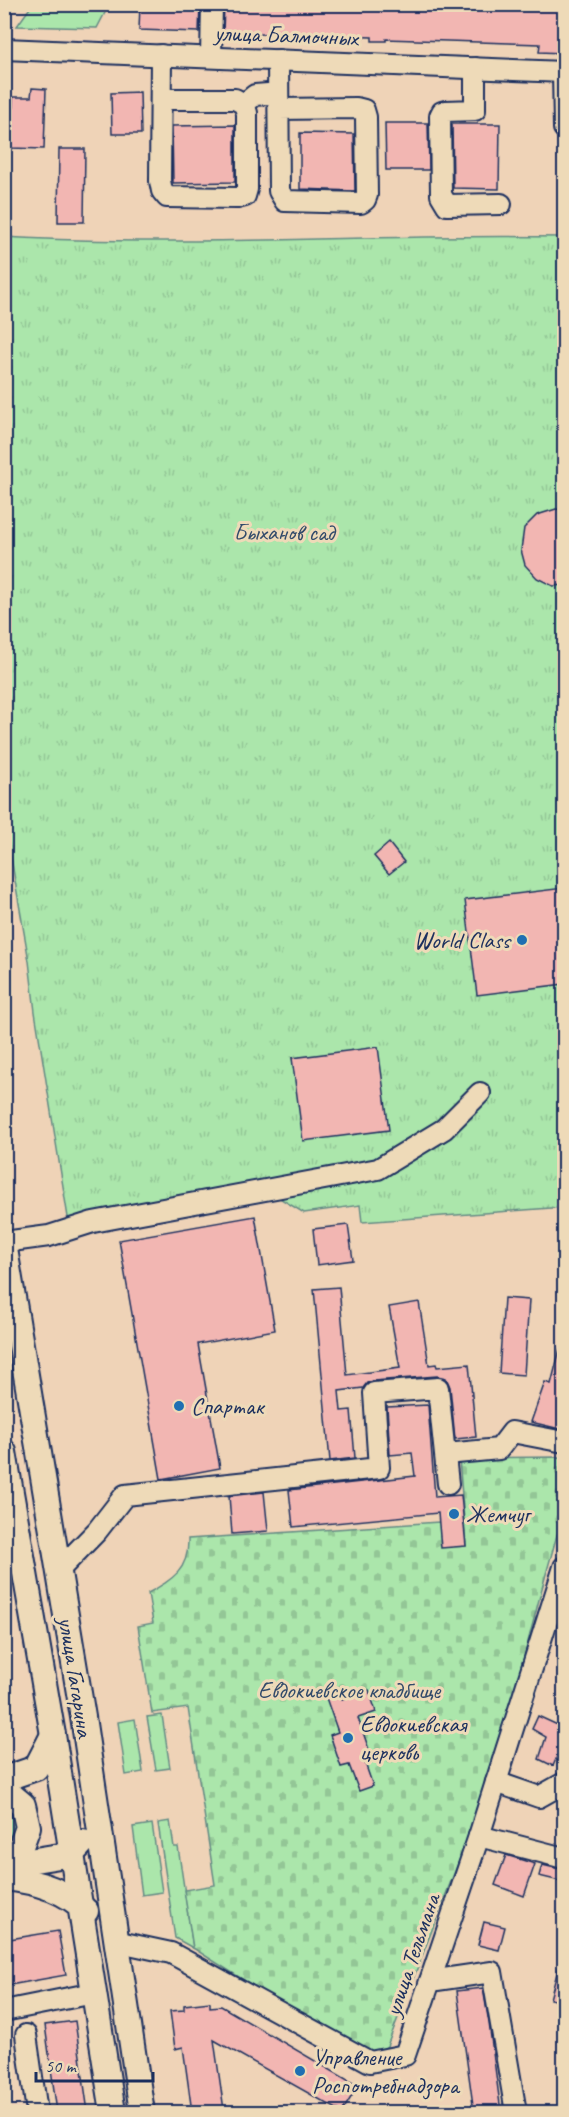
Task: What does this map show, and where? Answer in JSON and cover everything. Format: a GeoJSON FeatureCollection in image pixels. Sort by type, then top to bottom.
{"type":"FeatureCollection","features":[{"type":"Feature","properties":{"kind":"main road","name":"улица Гагарина"},"geometry":{"type":"LineString","coordinates":[[4,1243],[97,1810],[142,2112]]}},
{"type":"Feature","properties":{"kind":"main road","name":"улица Гагарина"},"geometry":{"type":"LineString","coordinates":[[4,1452],[53,1735],[113,2112]]}},
{"type":"Feature","properties":{"kind":"main road"},"geometry":{"type":"LineString","coordinates":[[4,1779],[36,1768],[53,1735]]}},
{"type":"Feature","properties":{"kind":"main road"},"geometry":{"type":"LineString","coordinates":[[4,1789],[23,1804],[28,1827],[20,1849],[4,1863]]}},
{"type":"Feature","properties":{"kind":"main road"},"geometry":{"type":"LineString","coordinates":[[4,1863],[72,1854],[87,1837],[97,1810]]}},
{"type":"Feature","properties":{"kind":"main road"},"geometry":{"type":"LineString","coordinates":[[4,1878],[25,1880],[59,1890],[80,1904],[115,1941]]}},
{"type":"Feature","properties":{"kind":"street"},"geometry":{"type":"LineString","coordinates":[[211,57],[212,4]]}},
{"type":"Feature","properties":{"kind":"street","name":"улица Балмочных"},"geometry":{"type":"LineString","coordinates":[[4,49],[564,72]]}},
{"type":"Feature","properties":{"kind":"street"},"geometry":{"type":"LineString","coordinates":[[161,55],[160,181],[162,191],[167,197],[237,198],[245,196],[247,189],[247,113],[244,104],[235,99],[161,99]]}},
{"type":"Feature","properties":{"kind":"street"},"geometry":{"type":"LineString","coordinates":[[244,104],[255,95],[273,100],[364,110],[366,117],[366,200],[361,203],[285,201],[279,191],[273,100],[278,60]]}},
{"type":"Feature","properties":{"kind":"street"},"geometry":{"type":"LineString","coordinates":[[475,68],[476,110],[446,111],[440,116],[441,195],[447,205],[501,204]]}},
{"type":"Feature","properties":{"kind":"street"},"geometry":{"type":"LineString","coordinates":[[564,72],[564,128]]}},
{"type":"Feature","properties":{"kind":"street"},"geometry":{"type":"LineString","coordinates":[[4,1243],[49,1236],[93,1222],[378,1169],[444,1129],[480,1093]]}},
{"type":"Feature","properties":{"kind":"street"},"geometry":{"type":"LineString","coordinates":[[58,1571],[98,1531],[125,1495],[379,1468],[374,1393],[438,1388],[448,1484]]}},
{"type":"Feature","properties":{"kind":"street"},"geometry":{"type":"LineString","coordinates":[[446,1454],[500,1449],[512,1432],[564,1442]]}},
{"type":"Feature","properties":{"kind":"street","name":"улица Тельмана"},"geometry":{"type":"LineString","coordinates":[[115,1941],[171,1953],[370,2062],[405,2055],[479,1836],[564,1567]]}},
{"type":"Feature","properties":{"kind":"street"},"geometry":{"type":"LineString","coordinates":[[496,1782],[539,1797],[564,1783]]}},
{"type":"Feature","properties":{"kind":"street"},"geometry":{"type":"LineString","coordinates":[[479,1836],[564,1858]]}},
{"type":"Feature","properties":{"kind":"street"},"geometry":{"type":"LineString","coordinates":[[430,1981],[492,1972],[516,2112]]}},
{"type":"Feature","properties":{"kind":"street"},"geometry":{"type":"LineString","coordinates":[[4,2011],[94,1993]]}},
{"type":"Feature","properties":{"kind":"street"},"geometry":{"type":"LineString","coordinates":[[26,2035],[37,2112]]}},
{"type":"Feature","properties":{"kind":"green space"},"geometry":{"type":"Polygon","coordinates":[[[32,5],[109,5],[97,28],[17,26],[32,5]]]}},
{"type":"Feature","properties":{"kind":"green space","name":"Быханов сад"},"geometry":{"type":"Polygon","coordinates":[[[4,237],[214,241],[564,237],[564,1207],[362,1222],[360,1205],[304,1213],[278,1197],[71,1236],[29,961],[5,823],[4,237]]]}},
{"type":"Feature","properties":{"kind":"green space","name":"Евдокиевское кладбище"},"geometry":{"type":"Polygon","coordinates":[[[564,1457],[564,1517],[541,1592],[495,1768],[387,2046],[369,2059],[193,1948],[184,1890],[215,1885],[188,1708],[152,1713],[138,1626],[153,1623],[148,1593],[178,1572],[186,1559],[188,1539],[439,1522],[466,1545],[459,1458],[564,1457]]]}},
{"type":"Feature","properties":{"kind":"green space"},"geometry":{"type":"Polygon","coordinates":[[[162,1715],[170,1768],[156,1770],[147,1717],[162,1715]]]}},
{"type":"Feature","properties":{"kind":"green space"},"geometry":{"type":"Polygon","coordinates":[[[135,1719],[143,1772],[126,1775],[118,1722],[135,1719]]]}},
{"type":"Feature","properties":{"kind":"green space"},"geometry":{"type":"Polygon","coordinates":[[[5,1808],[13,1810],[22,1830],[5,1848],[5,1808]]]}},
{"type":"Feature","properties":{"kind":"green space"},"geometry":{"type":"Polygon","coordinates":[[[170,1821],[174,1847],[178,1847],[193,1948],[175,1938],[158,1823],[170,1821]]]}},
{"type":"Feature","properties":{"kind":"green space"},"geometry":{"type":"Polygon","coordinates":[[[152,1824],[162,1892],[142,1895],[133,1827],[152,1824]]]}},
{"type":"Feature","properties":{"kind":"building"},"geometry":{"type":"Polygon","coordinates":[[[140,4],[200,4],[199,32],[139,30],[140,4]]]}},
{"type":"Feature","properties":{"kind":"building"},"geometry":{"type":"Polygon","coordinates":[[[280,4],[564,4],[564,53],[539,52],[540,44],[386,39],[386,41],[372,41],[372,37],[223,33],[224,5],[280,6],[280,4]]]}},
{"type":"Feature","properties":{"kind":"building"},"geometry":{"type":"Polygon","coordinates":[[[32,88],[46,89],[44,149],[11,148],[13,97],[31,97],[32,88]]]}},
{"type":"Feature","properties":{"kind":"building"},"geometry":{"type":"Polygon","coordinates":[[[140,92],[141,134],[112,134],[111,93],[140,92]]]}},
{"type":"Feature","properties":{"kind":"building"},"geometry":{"type":"Polygon","coordinates":[[[385,123],[428,123],[429,170],[386,170],[385,123]]]}},
{"type":"Feature","properties":{"kind":"building"},"geometry":{"type":"Polygon","coordinates":[[[452,124],[500,124],[499,189],[453,188],[452,124]]]}},
{"type":"Feature","properties":{"kind":"building"},"geometry":{"type":"Polygon","coordinates":[[[235,125],[235,182],[173,183],[172,126],[235,125]]]}},
{"type":"Feature","properties":{"kind":"building"},"geometry":{"type":"Polygon","coordinates":[[[300,133],[354,134],[355,191],[300,189],[300,133]]]}},
{"type":"Feature","properties":{"kind":"building"},"geometry":{"type":"Polygon","coordinates":[[[59,149],[85,149],[84,222],[58,222],[59,149]]]}},
{"type":"Feature","properties":{"kind":"building"},"geometry":{"type":"Polygon","coordinates":[[[556,509],[564,510],[564,585],[553,586],[537,578],[525,565],[521,550],[524,528],[537,515],[556,509]]]}},
{"type":"Feature","properties":{"kind":"building"},"geometry":{"type":"Polygon","coordinates":[[[389,843],[404,862],[389,874],[374,856],[389,843]]]}},
{"type":"Feature","properties":{"kind":"building"},"geometry":{"type":"Polygon","coordinates":[[[564,888],[564,984],[477,995],[465,900],[564,888]]]}},
{"type":"Feature","properties":{"kind":"building"},"geometry":{"type":"Polygon","coordinates":[[[378,1047],[389,1130],[303,1141],[292,1058],[378,1047]]]}},
{"type":"Feature","properties":{"kind":"building","name":"Спартак"},"geometry":{"type":"Polygon","coordinates":[[[255,1216],[275,1330],[198,1344],[220,1468],[161,1479],[119,1240],[255,1216]]]}},
{"type":"Feature","properties":{"kind":"building"},"geometry":{"type":"Polygon","coordinates":[[[348,1225],[353,1260],[317,1265],[313,1229],[348,1225]]]}},
{"type":"Feature","properties":{"kind":"building"},"geometry":{"type":"Polygon","coordinates":[[[339,1287],[347,1375],[400,1368],[389,1307],[419,1302],[429,1365],[436,1364],[437,1367],[469,1364],[476,1437],[455,1439],[450,1387],[446,1378],[437,1376],[373,1381],[367,1383],[363,1388],[339,1391],[341,1411],[351,1410],[355,1458],[330,1461],[314,1289],[339,1287]]]}},
{"type":"Feature","properties":{"kind":"building"},"geometry":{"type":"Polygon","coordinates":[[[504,1298],[529,1300],[524,1375],[499,1373],[504,1298]]]}},
{"type":"Feature","properties":{"kind":"building"},"geometry":{"type":"Polygon","coordinates":[[[560,1349],[564,1349],[564,1417],[560,1429],[531,1422],[545,1382],[551,1384],[560,1349]]]}},
{"type":"Feature","properties":{"kind":"building"},"geometry":{"type":"Polygon","coordinates":[[[428,1405],[435,1497],[461,1495],[466,1546],[441,1548],[438,1513],[293,1527],[289,1490],[415,1476],[412,1453],[390,1455],[387,1407],[428,1405]]]}},
{"type":"Feature","properties":{"kind":"building"},"geometry":{"type":"Polygon","coordinates":[[[264,1492],[268,1531],[232,1534],[229,1496],[264,1492]]]}},
{"type":"Feature","properties":{"kind":"building","name":"Евдокиевская церковь"},"geometry":{"type":"Polygon","coordinates":[[[338,1687],[342,1699],[369,1690],[376,1712],[358,1718],[372,1758],[364,1760],[373,1786],[359,1791],[349,1765],[341,1767],[330,1735],[338,1732],[324,1692],[338,1687]]]}},
{"type":"Feature","properties":{"kind":"building"},"geometry":{"type":"Polygon","coordinates":[[[538,1716],[564,1728],[564,1741],[553,1766],[539,1759],[546,1737],[532,1729],[538,1716]]]}},
{"type":"Feature","properties":{"kind":"building"},"geometry":{"type":"Polygon","coordinates":[[[506,1855],[535,1864],[524,1896],[495,1885],[506,1855]]]}},
{"type":"Feature","properties":{"kind":"building"},"geometry":{"type":"Polygon","coordinates":[[[542,1865],[564,1870],[564,1882],[539,1876],[542,1865]]]}},
{"type":"Feature","properties":{"kind":"building"},"geometry":{"type":"Polygon","coordinates":[[[484,1922],[505,1927],[499,1950],[478,1945],[484,1922]]]}},
{"type":"Feature","properties":{"kind":"building"},"geometry":{"type":"Polygon","coordinates":[[[58,1931],[66,1975],[4,1986],[4,1940],[58,1931]]]}},
{"type":"Feature","properties":{"kind":"building"},"geometry":{"type":"Polygon","coordinates":[[[560,1962],[564,1962],[564,2002],[550,1999],[560,1962]]]}},
{"type":"Feature","properties":{"kind":"building"},"geometry":{"type":"Polygon","coordinates":[[[483,1988],[501,2112],[474,2112],[457,1991],[483,1988]]]}},
{"type":"Feature","properties":{"kind":"building","name":"Управление Роспотребнадзора"},"geometry":{"type":"Polygon","coordinates":[[[210,2002],[210,2007],[221,2006],[358,2086],[342,2112],[214,2040],[224,2110],[221,2112],[192,2112],[183,2047],[175,2049],[170,2011],[184,2010],[184,2005],[210,2002]]]}},
{"type":"Feature","properties":{"kind":"building"},"geometry":{"type":"Polygon","coordinates":[[[75,2021],[88,2112],[57,2112],[45,2025],[75,2021]]]}},
{"type":"Feature","properties":{"kind":"place","name":"World Class"},"geometry":{"type":"Point","coordinates":[522,940]}},
{"type":"Feature","properties":{"kind":"place","name":"Спартак"},"geometry":{"type":"Point","coordinates":[179,1406]}},
{"type":"Feature","properties":{"kind":"place","name":"Жемчуг"},"geometry":{"type":"Point","coordinates":[454,1514]}},
{"type":"Feature","properties":{"kind":"place","name":"Евдокиевская церковь"},"geometry":{"type":"Point","coordinates":[348,1738]}},
{"type":"Feature","properties":{"kind":"place","name":"Управление Роспотребнадзора"},"geometry":{"type":"Point","coordinates":[300,2071]}}]}
